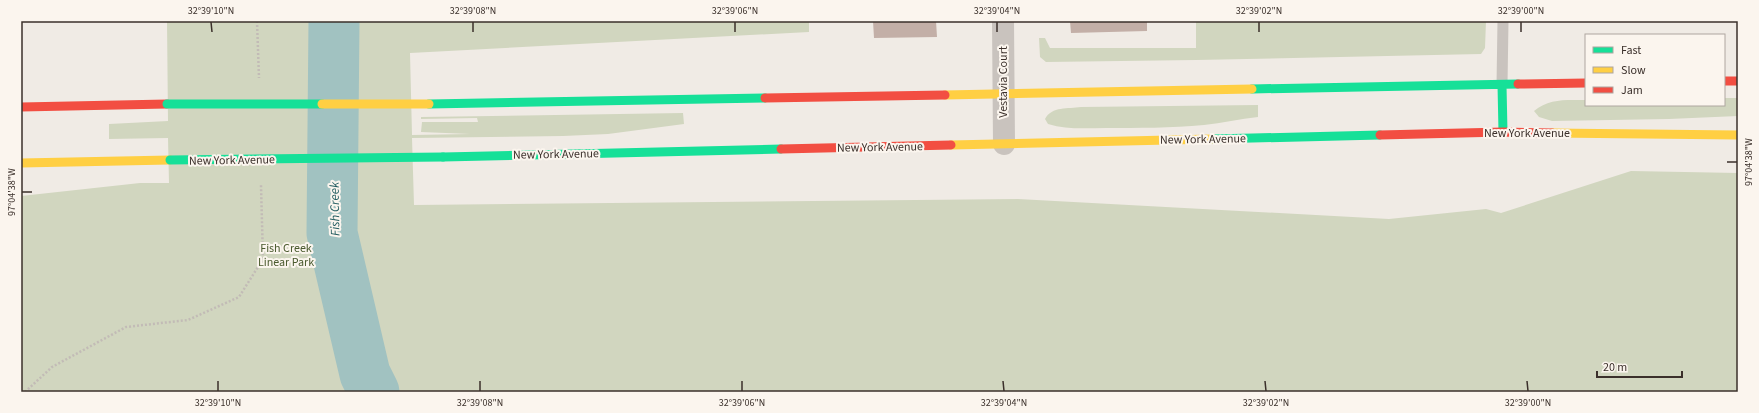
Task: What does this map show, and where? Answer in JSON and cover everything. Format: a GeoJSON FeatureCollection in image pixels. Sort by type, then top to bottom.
{"type":"FeatureCollection","features":[{"type":"Feature","properties":{"kind":"main road"},"geometry":{"type":"LineString","coordinates":[[1725,81],[1738,81]]}},
{"type":"Feature","properties":{"kind":"main road"},"geometry":{"type":"LineString","coordinates":[[21,106],[167,104],[429,104],[1585,83]]}},
{"type":"Feature","properties":{"kind":"main road"},"geometry":{"type":"LineString","coordinates":[[1502,85],[1503,132]]}},
{"type":"Feature","properties":{"kind":"main road","name":"New York Avenue"},"geometry":{"type":"LineString","coordinates":[[21,162],[443,157],[1503,132],[1738,135]]}},
{"type":"Feature","properties":{"kind":"street","name":"Vestavia Court"},"geometry":{"type":"LineString","coordinates":[[1003,21],[1004,144]]}},
{"type":"Feature","properties":{"kind":"lane"},"geometry":{"type":"LineString","coordinates":[[1502,85],[1503,21]]}},
{"type":"Feature","properties":{"kind":"path"},"geometry":{"type":"LineString","coordinates":[[257,21],[259,84]]}},
{"type":"Feature","properties":{"kind":"path"},"geometry":{"type":"LineString","coordinates":[[25,392],[52,367],[126,327],[188,320],[239,297],[264,259],[261,179]]}},
{"type":"Feature","properties":{"kind":"green space","name":"Fish Creek Linear Park"},"geometry":{"type":"Polygon","coordinates":[[[167,21],[809,21],[809,32],[410,53],[412,135],[470,134],[421,132],[422,122],[478,122],[477,118],[421,119],[421,117],[683,113],[684,124],[608,134],[412,138],[414,205],[1018,199],[1389,219],[1486,209],[1501,213],[1631,171],[1738,173],[1738,392],[21,392],[21,196],[140,183],[169,183],[168,138],[109,139],[109,124],[168,121],[167,21]]]}},
{"type":"Feature","properties":{"kind":"green space"},"geometry":{"type":"Polygon","coordinates":[[[1196,21],[1486,21],[1485,48],[1481,54],[1196,60],[1046,62],[1040,57],[1039,38],[1045,38],[1050,48],[1196,48],[1196,21]]]}},
{"type":"Feature","properties":{"kind":"green space"},"geometry":{"type":"Polygon","coordinates":[[[1725,98],[1738,98],[1738,116],[1552,121],[1539,117],[1534,111],[1546,104],[1565,100],[1585,100],[1585,106],[1725,106],[1725,98]]]}},
{"type":"Feature","properties":{"kind":"green space"},"geometry":{"type":"Polygon","coordinates":[[[1258,105],[1258,117],[1192,126],[1070,128],[1048,124],[1045,119],[1056,110],[1081,107],[1258,105]]]}},
{"type":"Feature","properties":{"kind":"building"},"geometry":{"type":"Polygon","coordinates":[[[873,21],[936,21],[937,37],[874,38],[873,21]]]}},
{"type":"Feature","properties":{"kind":"building"},"geometry":{"type":"Polygon","coordinates":[[[1070,21],[1147,21],[1147,31],[1071,33],[1070,21]]]}},
{"type":"Feature","properties":{"kind":"waterway","name":"Fish Creek"},"geometry":{"type":"LineString","coordinates":[[334,21],[332,233],[365,374],[374,392]]}},
{"type":"Feature","properties":{"kind":"traffic: fast"},"geometry":{"type":"LineString","coordinates":[[1252,89],[1518,84]]}},
{"type":"Feature","properties":{"kind":"traffic: fast"},"geometry":{"type":"LineString","coordinates":[[1502,85],[1503,132]]}},
{"type":"Feature","properties":{"kind":"traffic: fast"},"geometry":{"type":"LineString","coordinates":[[429,104],[765,98]]}},
{"type":"Feature","properties":{"kind":"traffic: fast"},"geometry":{"type":"LineString","coordinates":[[167,104],[322,104]]}},
{"type":"Feature","properties":{"kind":"traffic: fast"},"geometry":{"type":"LineString","coordinates":[[1213,139],[1380,135]]}},
{"type":"Feature","properties":{"kind":"traffic: fast"},"geometry":{"type":"LineString","coordinates":[[443,157],[781,149]]}},
{"type":"Feature","properties":{"kind":"traffic: fast"},"geometry":{"type":"LineString","coordinates":[[170,160],[443,157]]}},
{"type":"Feature","properties":{"kind":"traffic: slow"},"geometry":{"type":"LineString","coordinates":[[945,95],[1252,89]]}},
{"type":"Feature","properties":{"kind":"traffic: slow"},"geometry":{"type":"LineString","coordinates":[[322,104],[429,104]]}},
{"type":"Feature","properties":{"kind":"traffic: slow"},"geometry":{"type":"LineString","coordinates":[[1552,133],[1738,135]]}},
{"type":"Feature","properties":{"kind":"traffic: slow"},"geometry":{"type":"LineString","coordinates":[[951,145],[1213,139]]}},
{"type":"Feature","properties":{"kind":"traffic: slow"},"geometry":{"type":"LineString","coordinates":[[21,163],[170,160]]}},
{"type":"Feature","properties":{"kind":"traffic: jam"},"geometry":{"type":"LineString","coordinates":[[1725,81],[1738,81]]}},
{"type":"Feature","properties":{"kind":"traffic: jam"},"geometry":{"type":"LineString","coordinates":[[1518,84],[1585,83]]}},
{"type":"Feature","properties":{"kind":"traffic: jam"},"geometry":{"type":"LineString","coordinates":[[765,98],[945,95]]}},
{"type":"Feature","properties":{"kind":"traffic: jam"},"geometry":{"type":"LineString","coordinates":[[21,107],[167,104]]}},
{"type":"Feature","properties":{"kind":"traffic: jam"},"geometry":{"type":"LineString","coordinates":[[1380,135],[1503,132],[1552,133]]}},
{"type":"Feature","properties":{"kind":"traffic: jam"},"geometry":{"type":"LineString","coordinates":[[781,149],[951,145]]}}]}
